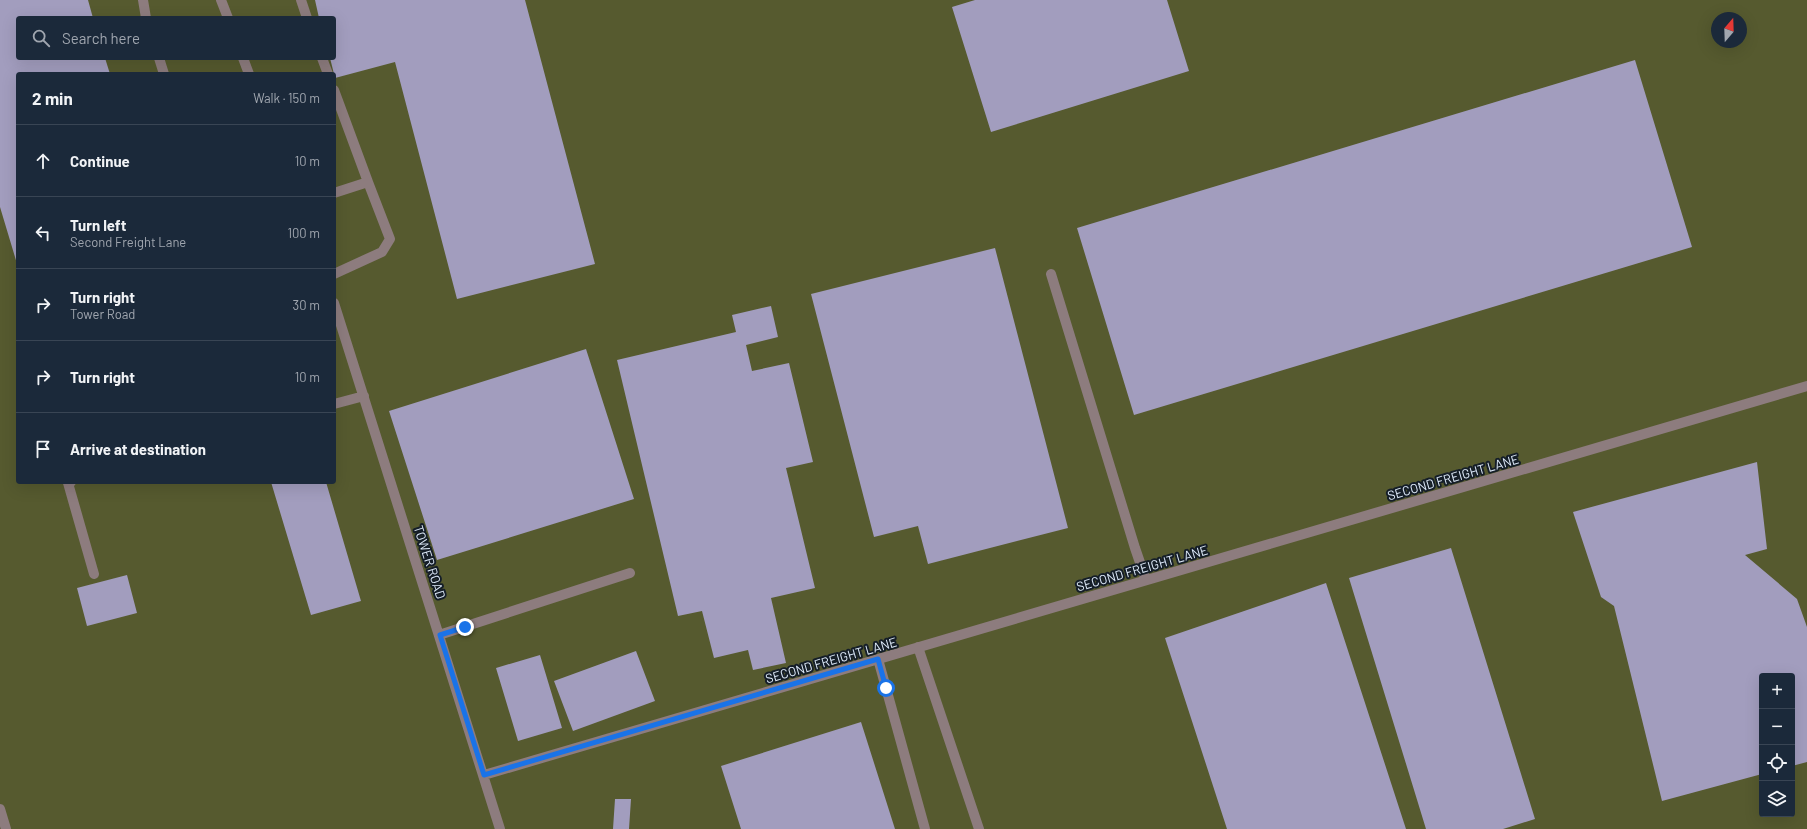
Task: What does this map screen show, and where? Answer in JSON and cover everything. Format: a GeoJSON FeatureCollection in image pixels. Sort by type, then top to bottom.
{"type":"FeatureCollection","features":[{"type":"Feature","properties":{"kind":"street"},"geometry":{"type":"LineString","coordinates":[[143,0],[146,16]]}},
{"type":"Feature","properties":{"kind":"street"},"geometry":{"type":"LineString","coordinates":[[221,0],[227,16]]}},
{"type":"Feature","properties":{"kind":"street"},"geometry":{"type":"LineString","coordinates":[[301,0],[306,16]]}},
{"type":"Feature","properties":{"kind":"street"},"geometry":{"type":"LineString","coordinates":[[160,60],[163,72]]}},
{"type":"Feature","properties":{"kind":"street"},"geometry":{"type":"LineString","coordinates":[[244,60],[248,72]]}},
{"type":"Feature","properties":{"kind":"street"},"geometry":{"type":"LineString","coordinates":[[323,60],[327,72]]}},
{"type":"Feature","properties":{"kind":"street"},"geometry":{"type":"LineString","coordinates":[[336,95],[390,239],[382,252],[336,273]]}},
{"type":"Feature","properties":{"kind":"street"},"geometry":{"type":"LineString","coordinates":[[336,192],[368,182]]}},
{"type":"Feature","properties":{"kind":"street"},"geometry":{"type":"LineString","coordinates":[[1051,274],[1134,548],[1146,580]]}},
{"type":"Feature","properties":{"kind":"street","name":"TOWER ROAD"},"geometry":{"type":"LineString","coordinates":[[336,309],[500,829]]}},
{"type":"Feature","properties":{"kind":"street","name":"SECOND FREIGHT LANE"},"geometry":{"type":"LineString","coordinates":[[484,775],[1807,386]]}},
{"type":"Feature","properties":{"kind":"street"},"geometry":{"type":"LineString","coordinates":[[336,403],[364,396]]}},
{"type":"Feature","properties":{"kind":"street"},"geometry":{"type":"LineString","coordinates":[[68,484],[94,574]]}},
{"type":"Feature","properties":{"kind":"street"},"geometry":{"type":"LineString","coordinates":[[440,635],[630,573]]}},
{"type":"Feature","properties":{"kind":"street"},"geometry":{"type":"LineString","coordinates":[[918,647],[979,829]]}},
{"type":"Feature","properties":{"kind":"street"},"geometry":{"type":"LineString","coordinates":[[878,659],[925,829]]}},
{"type":"Feature","properties":{"kind":"street"},"geometry":{"type":"LineString","coordinates":[[0,809],[6,829]]}},
{"type":"Feature","properties":{"kind":"green space"},"geometry":{"type":"Polygon","coordinates":[[[0,0],[1807,0],[1807,829],[0,829],[0,0]]]}},
{"type":"Feature","properties":{"kind":"building"},"geometry":{"type":"Polygon","coordinates":[[[0,0],[88,0],[92,16],[16,16],[16,60],[106,60],[109,72],[16,72],[16,260],[0,207],[0,0]]]}},
{"type":"Feature","properties":{"kind":"building"},"geometry":{"type":"Polygon","coordinates":[[[315,0],[525,0],[595,264],[457,299],[395,62],[336,78],[336,72],[334,72],[330,60],[336,60],[336,16],[319,16],[315,0]]]}},
{"type":"Feature","properties":{"kind":"building"},"geometry":{"type":"Polygon","coordinates":[[[975,0],[1167,0],[1189,71],[991,132],[952,7],[975,0]]]}},
{"type":"Feature","properties":{"kind":"building"},"geometry":{"type":"Polygon","coordinates":[[[1635,60],[1692,247],[1134,415],[1077,228],[1635,60]]]}},
{"type":"Feature","properties":{"kind":"building"},"geometry":{"type":"Polygon","coordinates":[[[995,248],[1068,528],[928,564],[918,526],[874,537],[811,294],[995,248]]]}},
{"type":"Feature","properties":{"kind":"building"},"geometry":{"type":"Polygon","coordinates":[[[771,306],[778,337],[746,345],[752,371],[789,363],[813,462],[786,468],[815,588],[771,598],[786,663],[753,670],[748,650],[714,658],[702,611],[678,616],[617,360],[736,332],[732,315],[771,306]]]}},
{"type":"Feature","properties":{"kind":"building"},"geometry":{"type":"Polygon","coordinates":[[[586,349],[634,499],[437,560],[389,411],[586,349]]]}},
{"type":"Feature","properties":{"kind":"building"},"geometry":{"type":"Polygon","coordinates":[[[1757,462],[1767,549],[1745,555],[1797,599],[1807,627],[1807,762],[1795,765],[1795,673],[1759,673],[1759,775],[1662,801],[1614,606],[1601,597],[1573,512],[1757,462]]]}},
{"type":"Feature","properties":{"kind":"building"},"geometry":{"type":"Polygon","coordinates":[[[272,484],[327,484],[361,601],[311,615],[272,484]]]}},
{"type":"Feature","properties":{"kind":"building"},"geometry":{"type":"Polygon","coordinates":[[[1451,548],[1535,819],[1503,829],[1426,829],[1349,578],[1451,548]]]}},
{"type":"Feature","properties":{"kind":"building"},"geometry":{"type":"Polygon","coordinates":[[[127,575],[137,613],[87,626],[77,588],[127,575]]]}},
{"type":"Feature","properties":{"kind":"building"},"geometry":{"type":"Polygon","coordinates":[[[1326,583],[1406,829],[1227,829],[1165,638],[1326,583]]]}},
{"type":"Feature","properties":{"kind":"building"},"geometry":{"type":"Polygon","coordinates":[[[636,651],[655,701],[573,731],[554,681],[636,651]]]}},
{"type":"Feature","properties":{"kind":"building"},"geometry":{"type":"Polygon","coordinates":[[[540,655],[562,728],[518,741],[496,668],[540,655]]]}},
{"type":"Feature","properties":{"kind":"building"},"geometry":{"type":"Polygon","coordinates":[[[861,722],[895,829],[741,829],[721,766],[861,722]]]}},
{"type":"Feature","properties":{"kind":"building"},"geometry":{"type":"Polygon","coordinates":[[[615,799],[631,799],[629,829],[613,829],[615,799]]]}},
{"type":"Feature","properties":{"kind":"route"},"geometry":{"type":"LineString","coordinates":[[465,627],[440,635],[484,775],[878,659],[886,688]]}}]}
